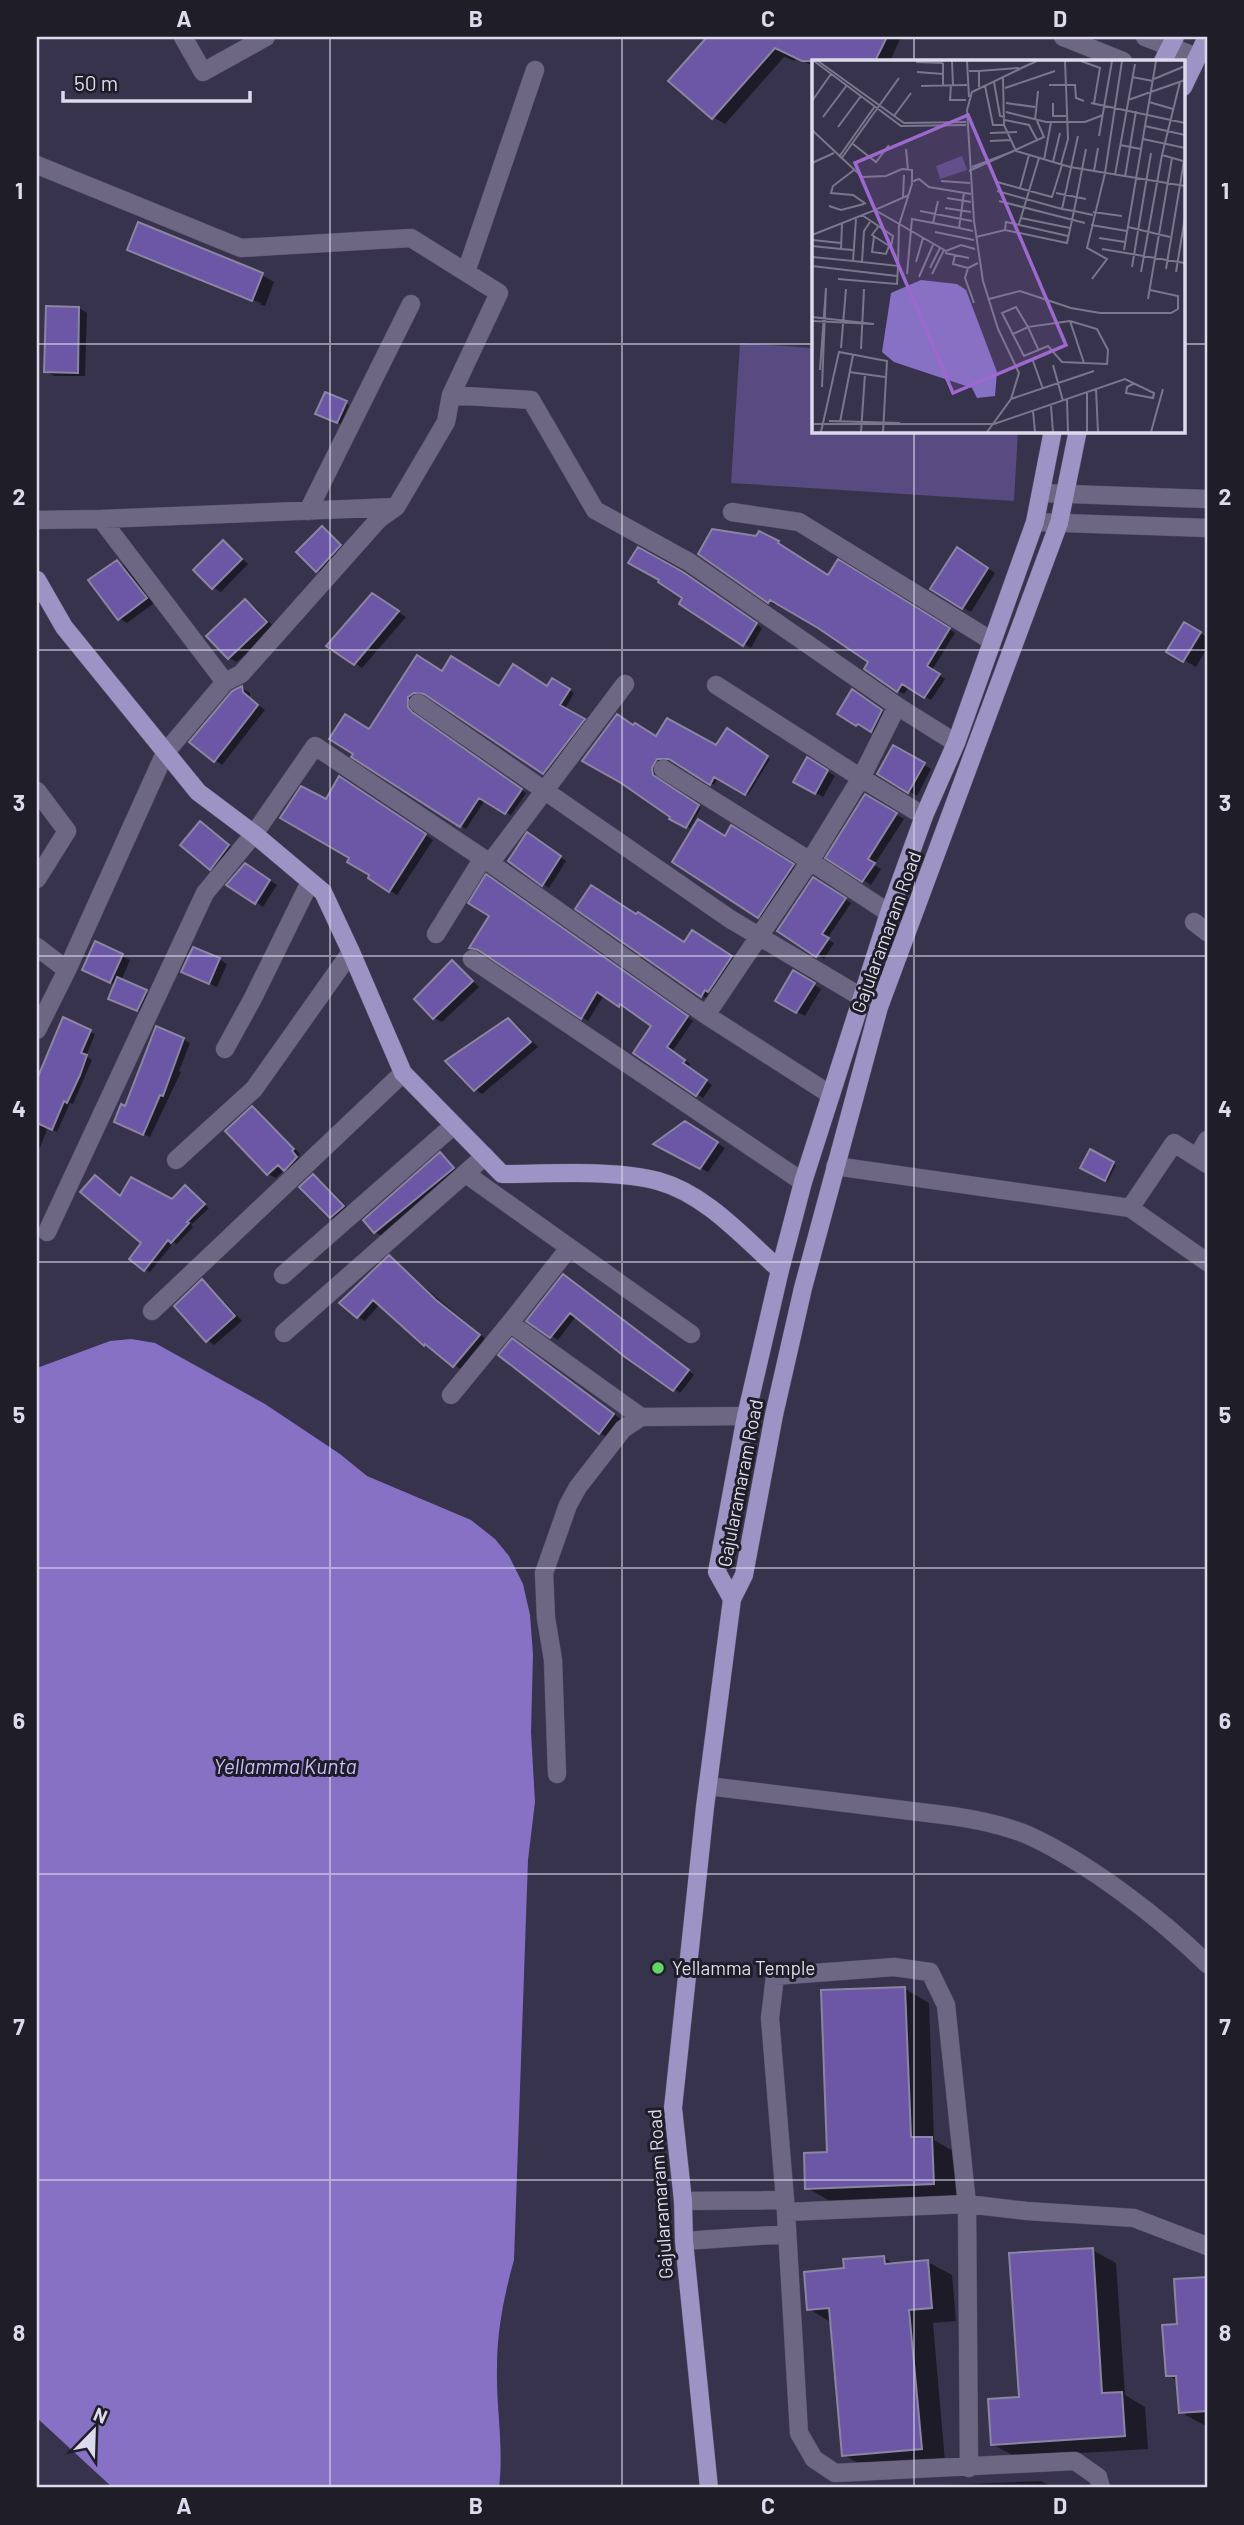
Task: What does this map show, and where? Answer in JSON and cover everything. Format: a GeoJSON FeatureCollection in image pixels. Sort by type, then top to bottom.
{"type":"FeatureCollection","features":[{"type":"Feature","properties":{"kind":"main road"},"geometry":{"type":"LineString","coordinates":[[1184,85],[1207,37]]}},
{"type":"Feature","properties":{"kind":"main road"},"geometry":{"type":"LineString","coordinates":[[732,1599],[717,1572],[746,1416],[803,1182],[888,913],[924,816],[956,743],[1035,522],[1053,432]]}},
{"type":"Feature","properties":{"kind":"main road","name":"Gajularamaram Road"},"geometry":{"type":"LineString","coordinates":[[709,2488],[673,2108],[692,1918],[732,1599],[744,1575],[774,1415],[835,1166],[879,1007],[1059,523],[1078,432]]}},
{"type":"Feature","properties":{"kind":"main road"},"geometry":{"type":"LineString","coordinates":[[37,580],[64,627],[198,792],[254,834],[323,892],[403,1073],[502,1174],[610,1175],[659,1181],[697,1199],[780,1270]]}},
{"type":"Feature","properties":{"kind":"street"},"geometry":{"type":"LineString","coordinates":[[183,37],[203,72],[266,37]]}},
{"type":"Feature","properties":{"kind":"street"},"geometry":{"type":"LineString","coordinates":[[1063,37],[1120,60]]}},
{"type":"Feature","properties":{"kind":"street"},"geometry":{"type":"LineString","coordinates":[[1145,37],[1197,57]]}},
{"type":"Feature","properties":{"kind":"street"},"geometry":{"type":"LineString","coordinates":[[466,272],[535,70]]}},
{"type":"Feature","properties":{"kind":"street"},"geometry":{"type":"LineString","coordinates":[[37,165],[242,248],[411,238],[499,293],[451,395],[446,422],[396,507],[379,519],[241,674],[225,682],[165,753],[37,1030]]}},
{"type":"Feature","properties":{"kind":"street"},"geometry":{"type":"LineString","coordinates":[[308,511],[411,304]]}},
{"type":"Feature","properties":{"kind":"street"},"geometry":{"type":"LineString","coordinates":[[451,395],[531,400],[595,510],[689,562],[897,706],[956,743]]}},
{"type":"Feature","properties":{"kind":"street"},"geometry":{"type":"LineString","coordinates":[[1041,493],[1207,499]]}},
{"type":"Feature","properties":{"kind":"street"},"geometry":{"type":"LineString","coordinates":[[37,520],[396,507]]}},
{"type":"Feature","properties":{"kind":"street"},"geometry":{"type":"LineString","coordinates":[[732,512],[799,522],[992,641]]}},
{"type":"Feature","properties":{"kind":"street"},"geometry":{"type":"LineString","coordinates":[[101,519],[225,682]]}},
{"type":"Feature","properties":{"kind":"street"},"geometry":{"type":"LineString","coordinates":[[1035,522],[1207,528]]}},
{"type":"Feature","properties":{"kind":"street"},"geometry":{"type":"LineString","coordinates":[[436,934],[486,860],[544,790],[625,684]]}},
{"type":"Feature","properties":{"kind":"street"},"geometry":{"type":"LineString","coordinates":[[716,685],[924,816]]}},
{"type":"Feature","properties":{"kind":"street"},"geometry":{"type":"LineString","coordinates":[[418,703],[759,937],[861,997]]}},
{"type":"Feature","properties":{"kind":"street"},"geometry":{"type":"LineString","coordinates":[[706,1015],[810,861],[861,778],[897,706]]}},
{"type":"Feature","properties":{"kind":"street"},"geometry":{"type":"LineString","coordinates":[[47,1232],[205,893],[254,834],[316,746],[486,860],[706,1015],[831,1095]]}},
{"type":"Feature","properties":{"kind":"street"},"geometry":{"type":"LineString","coordinates":[[663,769],[888,913]]}},
{"type":"Feature","properties":{"kind":"street"},"geometry":{"type":"LineString","coordinates":[[37,791],[67,831],[37,879]]}},
{"type":"Feature","properties":{"kind":"street"},"geometry":{"type":"LineString","coordinates":[[225,1049],[310,882]]}},
{"type":"Feature","properties":{"kind":"street"},"geometry":{"type":"LineString","coordinates":[[37,947],[67,970]]}},
{"type":"Feature","properties":{"kind":"street"},"geometry":{"type":"LineString","coordinates":[[176,1160],[254,1089],[351,951]]}},
{"type":"Feature","properties":{"kind":"street"},"geometry":{"type":"LineString","coordinates":[[472,959],[803,1182]]}},
{"type":"Feature","properties":{"kind":"street"},"geometry":{"type":"LineString","coordinates":[[152,1311],[403,1073]]}},
{"type":"Feature","properties":{"kind":"street"},"geometry":{"type":"LineString","coordinates":[[283,1275],[454,1125]]}},
{"type":"Feature","properties":{"kind":"street"},"geometry":{"type":"LineString","coordinates":[[1130,1208],[1174,1143],[1202,1161],[1207,1140]]}},
{"type":"Feature","properties":{"kind":"street"},"geometry":{"type":"LineString","coordinates":[[284,1333],[485,1156]]}},
{"type":"Feature","properties":{"kind":"street"},"geometry":{"type":"LineString","coordinates":[[835,1166],[1130,1208],[1207,1262]]}},
{"type":"Feature","properties":{"kind":"street"},"geometry":{"type":"LineString","coordinates":[[466,1174],[691,1334]]}},
{"type":"Feature","properties":{"kind":"street"},"geometry":{"type":"LineString","coordinates":[[452,1395],[569,1248]]}},
{"type":"Feature","properties":{"kind":"street"},"geometry":{"type":"LineString","coordinates":[[510,1323],[641,1417]]}},
{"type":"Feature","properties":{"kind":"street"},"geometry":{"type":"LineString","coordinates":[[557,1774],[553,1660],[546,1618],[544,1573],[561,1521],[578,1487],[623,1429],[641,1417],[746,1416]]}},
{"type":"Feature","properties":{"kind":"street"},"geometry":{"type":"LineString","coordinates":[[708,1786],[952,1816],[986,1822],[1029,1836],[1086,1868],[1183,1940],[1207,1964]]}},
{"type":"Feature","properties":{"kind":"street"},"geometry":{"type":"LineString","coordinates":[[969,2468],[967,2204],[946,2005],[930,1972],[894,1968],[775,1976],[770,2018],[799,2433],[814,2459],[835,2473],[969,2468],[1075,2461],[1098,2477],[1101,2488]]}},
{"type":"Feature","properties":{"kind":"street"},"geometry":{"type":"LineString","coordinates":[[683,2201],[785,2206],[967,2204],[1135,2218],[1207,2246]]}},
{"type":"Feature","properties":{"kind":"street"},"geometry":{"type":"LineString","coordinates":[[684,2241],[787,2234]]}},
{"type":"Feature","properties":{"kind":"shaded area"},"geometry":{"type":"Polygon","coordinates":[[[740,343],[812,348],[812,432],[1018,432],[1014,501],[731,483],[740,343]]]}},
{"type":"Feature","properties":{"kind":"water","name":"Yellamma Kunta"},"geometry":{"type":"Polygon","coordinates":[[[131,1339],[155,1343],[265,1404],[340,1454],[367,1476],[471,1520],[495,1539],[509,1556],[523,1584],[530,1615],[533,1654],[531,1732],[535,1802],[528,1860],[514,2260],[502,2313],[497,2354],[501,2457],[499,2488],[113,2488],[37,2418],[37,1368],[110,1341],[131,1339]]]}},
{"type":"Feature","properties":{"kind":"building"},"geometry":{"type":"Polygon","coordinates":[[[707,37],[887,37],[876,60],[802,61],[775,48],[712,119],[668,81],[707,37]]]}},
{"type":"Feature","properties":{"kind":"building"},"geometry":{"type":"Polygon","coordinates":[[[138,222],[263,273],[252,301],[127,250],[138,222]]]}},
{"type":"Feature","properties":{"kind":"building"},"geometry":{"type":"Polygon","coordinates":[[[46,306],[79,307],[78,373],[44,372],[46,306]]]}},
{"type":"Feature","properties":{"kind":"building"},"geometry":{"type":"Polygon","coordinates":[[[325,392],[347,401],[337,423],[315,414],[325,392]]]}},
{"type":"Feature","properties":{"kind":"building"},"geometry":{"type":"Polygon","coordinates":[[[322,526],[341,545],[316,572],[296,552],[322,526]]]}},
{"type":"Feature","properties":{"kind":"building"},"geometry":{"type":"Polygon","coordinates":[[[712,529],[756,536],[759,531],[779,541],[778,543],[828,575],[838,559],[950,628],[927,666],[940,674],[924,698],[902,684],[897,692],[864,669],[868,662],[818,628],[770,600],[768,603],[698,554],[712,529]]]}},
{"type":"Feature","properties":{"kind":"building"},"geometry":{"type":"Polygon","coordinates":[[[223,540],[242,559],[212,589],[193,570],[223,540]]]}},
{"type":"Feature","properties":{"kind":"building"},"geometry":{"type":"Polygon","coordinates":[[[638,547],[683,572],[757,623],[743,646],[679,604],[682,598],[658,582],[659,580],[628,563],[638,547]]]}},
{"type":"Feature","properties":{"kind":"building"},"geometry":{"type":"Polygon","coordinates":[[[957,547],[988,568],[962,609],[930,589],[957,547]]]}},
{"type":"Feature","properties":{"kind":"building"},"geometry":{"type":"Polygon","coordinates":[[[117,560],[147,598],[118,620],[88,580],[117,560]]]}},
{"type":"Feature","properties":{"kind":"building"},"geometry":{"type":"Polygon","coordinates":[[[372,593],[399,611],[354,665],[326,646],[372,593]]]}},
{"type":"Feature","properties":{"kind":"building"},"geometry":{"type":"Polygon","coordinates":[[[245,599],[267,622],[228,659],[206,636],[245,599]]]}},
{"type":"Feature","properties":{"kind":"building"},"geometry":{"type":"Polygon","coordinates":[[[1184,622],[1201,632],[1183,662],[1166,652],[1184,622]]]}},
{"type":"Feature","properties":{"kind":"building"},"geometry":{"type":"Polygon","coordinates":[[[417,655],[442,671],[451,656],[499,686],[513,664],[547,686],[552,678],[570,689],[560,705],[585,719],[543,774],[424,694],[414,693],[408,697],[408,707],[412,712],[522,789],[505,814],[479,798],[460,827],[351,757],[353,754],[329,739],[345,714],[369,729],[417,655]]]}},
{"type":"Feature","properties":{"kind":"building"},"geometry":{"type":"Polygon","coordinates":[[[242,686],[243,692],[258,705],[214,762],[189,742],[232,691],[242,686]]]}},
{"type":"Feature","properties":{"kind":"building"},"geometry":{"type":"Polygon","coordinates":[[[852,689],[882,710],[871,732],[837,714],[852,689]]]}},
{"type":"Feature","properties":{"kind":"building"},"geometry":{"type":"Polygon","coordinates":[[[617,714],[656,736],[667,718],[716,745],[727,728],[768,756],[745,795],[714,777],[710,785],[669,759],[657,759],[652,768],[653,775],[699,805],[686,828],[669,819],[670,817],[621,783],[582,761],[617,714]]]}},
{"type":"Feature","properties":{"kind":"building"},"geometry":{"type":"Polygon","coordinates":[[[893,745],[925,763],[908,793],[877,774],[893,745]]]}},
{"type":"Feature","properties":{"kind":"building"},"geometry":{"type":"Polygon","coordinates":[[[807,757],[828,770],[815,794],[793,782],[807,757]]]}},
{"type":"Feature","properties":{"kind":"building"},"geometry":{"type":"Polygon","coordinates":[[[339,776],[426,834],[389,892],[368,878],[369,875],[347,862],[349,858],[280,818],[301,786],[326,799],[339,776]]]}},
{"type":"Feature","properties":{"kind":"building"},"geometry":{"type":"Polygon","coordinates":[[[865,794],[897,813],[868,859],[875,863],[862,882],[825,858],[865,794]]]}},
{"type":"Feature","properties":{"kind":"building"},"geometry":{"type":"Polygon","coordinates":[[[698,819],[725,836],[731,825],[794,864],[758,918],[672,862],[698,819]]]}},
{"type":"Feature","properties":{"kind":"building"},"geometry":{"type":"Polygon","coordinates":[[[200,821],[229,845],[210,870],[180,845],[200,821]]]}},
{"type":"Feature","properties":{"kind":"building"},"geometry":{"type":"Polygon","coordinates":[[[527,832],[561,856],[542,886],[508,861],[527,832]]]}},
{"type":"Feature","properties":{"kind":"building"},"geometry":{"type":"Polygon","coordinates":[[[245,863],[270,880],[255,904],[226,885],[245,863]]]}},
{"type":"Feature","properties":{"kind":"building"},"geometry":{"type":"Polygon","coordinates":[[[486,874],[688,1016],[667,1047],[685,1060],[683,1063],[707,1080],[696,1096],[633,1053],[651,1026],[620,1004],[619,1007],[597,992],[581,1019],[478,950],[469,948],[489,916],[468,903],[486,874]]]}},
{"type":"Feature","properties":{"kind":"building"},"geometry":{"type":"Polygon","coordinates":[[[813,877],[846,898],[822,934],[829,938],[816,957],[777,931],[813,877]]]}},
{"type":"Feature","properties":{"kind":"building"},"geometry":{"type":"Polygon","coordinates":[[[591,885],[684,942],[692,930],[732,956],[708,992],[705,990],[701,997],[575,909],[591,885]]]}},
{"type":"Feature","properties":{"kind":"building"},"geometry":{"type":"Polygon","coordinates":[[[95,941],[123,954],[110,983],[82,970],[95,941]]]}},
{"type":"Feature","properties":{"kind":"building"},"geometry":{"type":"Polygon","coordinates":[[[193,947],[220,958],[209,984],[181,972],[193,947]]]}},
{"type":"Feature","properties":{"kind":"building"},"geometry":{"type":"Polygon","coordinates":[[[452,960],[473,981],[433,1019],[414,999],[452,960]]]}},
{"type":"Feature","properties":{"kind":"building"},"geometry":{"type":"Polygon","coordinates":[[[793,970],[815,983],[796,1013],[775,1001],[793,970]]]}},
{"type":"Feature","properties":{"kind":"building"},"geometry":{"type":"Polygon","coordinates":[[[117,977],[147,990],[137,1011],[108,999],[117,977]]]}},
{"type":"Feature","properties":{"kind":"building"},"geometry":{"type":"Polygon","coordinates":[[[63,1017],[91,1030],[81,1053],[87,1055],[80,1075],[67,1103],[64,1101],[52,1130],[37,1123],[37,1079],[63,1017]]]}},
{"type":"Feature","properties":{"kind":"building"},"geometry":{"type":"Polygon","coordinates":[[[508,1018],[531,1042],[474,1091],[445,1061],[508,1018]]]}},
{"type":"Feature","properties":{"kind":"building"},"geometry":{"type":"Polygon","coordinates":[[[156,1026],[184,1038],[163,1096],[160,1095],[143,1135],[114,1122],[121,1104],[125,1106],[156,1026]]]}},
{"type":"Feature","properties":{"kind":"building"},"geometry":{"type":"Polygon","coordinates":[[[252,1106],[294,1149],[292,1151],[297,1157],[284,1171],[278,1165],[267,1175],[225,1131],[252,1106]]]}},
{"type":"Feature","properties":{"kind":"building"},"geometry":{"type":"Polygon","coordinates":[[[685,1121],[718,1142],[700,1169],[653,1144],[685,1121]]]}},
{"type":"Feature","properties":{"kind":"building"},"geometry":{"type":"Polygon","coordinates":[[[1090,1149],[1114,1162],[1105,1181],[1080,1168],[1090,1149]]]}},
{"type":"Feature","properties":{"kind":"building"},"geometry":{"type":"Polygon","coordinates":[[[440,1152],[454,1168],[374,1233],[363,1220],[440,1152]]]}},
{"type":"Feature","properties":{"kind":"building"},"geometry":{"type":"Polygon","coordinates":[[[313,1174],[344,1206],[330,1218],[299,1187],[313,1174]]]}},
{"type":"Feature","properties":{"kind":"building"},"geometry":{"type":"Polygon","coordinates":[[[95,1175],[120,1196],[131,1177],[172,1199],[185,1185],[205,1204],[171,1243],[168,1240],[144,1271],[129,1259],[141,1243],[80,1192],[95,1175]]]}},
{"type":"Feature","properties":{"kind":"building"},"geometry":{"type":"Polygon","coordinates":[[[389,1255],[436,1300],[480,1335],[453,1367],[425,1344],[424,1346],[373,1300],[357,1318],[339,1303],[389,1255]]]}},
{"type":"Feature","properties":{"kind":"building"},"geometry":{"type":"Polygon","coordinates":[[[563,1274],[689,1370],[673,1391],[570,1313],[550,1338],[526,1321],[563,1274]]]}},
{"type":"Feature","properties":{"kind":"building"},"geometry":{"type":"Polygon","coordinates":[[[202,1279],[235,1316],[206,1342],[174,1306],[202,1279]]]}},
{"type":"Feature","properties":{"kind":"building"},"geometry":{"type":"Polygon","coordinates":[[[512,1338],[614,1414],[599,1434],[498,1355],[512,1338]]]}},
{"type":"Feature","properties":{"kind":"building"},"geometry":{"type":"Polygon","coordinates":[[[905,1987],[911,2137],[932,2137],[934,2184],[805,2189],[804,2153],[827,2152],[821,1990],[905,1987]]]}},
{"type":"Feature","properties":{"kind":"building"},"geometry":{"type":"Polygon","coordinates":[[[1093,2248],[1102,2393],[1122,2392],[1125,2436],[991,2445],[988,2399],[1019,2397],[1009,2253],[1093,2248]]]}},
{"type":"Feature","properties":{"kind":"building"},"geometry":{"type":"Polygon","coordinates":[[[884,2256],[885,2264],[928,2260],[932,2308],[909,2310],[922,2449],[842,2456],[829,2308],[807,2310],[804,2272],[844,2268],[843,2259],[884,2256]]]}},
{"type":"Feature","properties":{"kind":"building"},"geometry":{"type":"Polygon","coordinates":[[[1207,2277],[1207,2411],[1179,2413],[1176,2376],[1166,2376],[1162,2325],[1177,2324],[1174,2279],[1207,2277]]]}},
{"type":"Feature","properties":{"kind":"place","name":"Yellamma Temple"},"geometry":{"type":"Point","coordinates":[658,1968]}}]}
